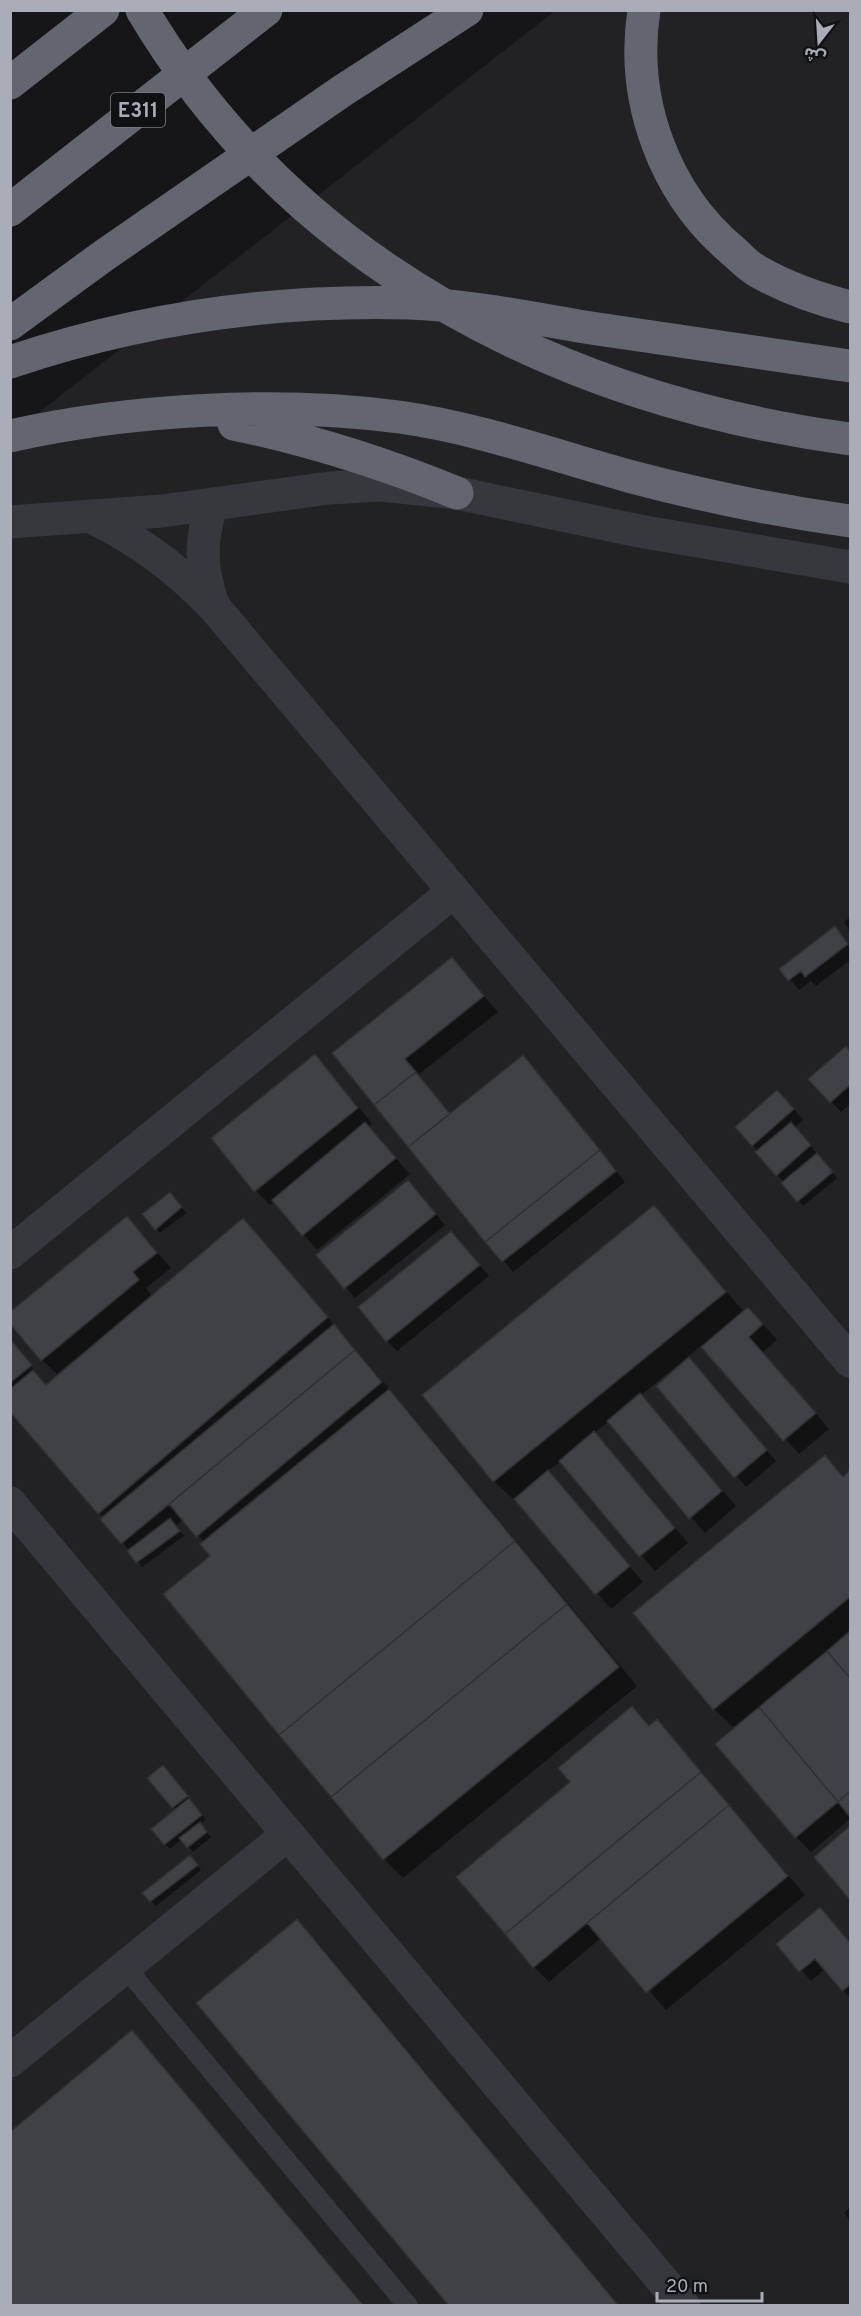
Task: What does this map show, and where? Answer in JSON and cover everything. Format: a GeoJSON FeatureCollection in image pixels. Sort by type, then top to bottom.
{"type":"FeatureCollection","features":[{"type":"Feature","properties":{"kind":"highway"},"geometry":{"type":"LineString","coordinates":[[10,83],[103,10]]}},
{"type":"Feature","properties":{"kind":"highway"},"geometry":{"type":"LineString","coordinates":[[142,10],[184,73],[224,124],[268,172],[323,220],[417,288],[527,349],[624,388],[746,421],[850,439]]}},
{"type":"Feature","properties":{"kind":"highway","name":"E311"},"geometry":{"type":"LineString","coordinates":[[10,210],[266,10]]}},
{"type":"Feature","properties":{"kind":"highway"},"geometry":{"type":"LineString","coordinates":[[342,91],[436,10]]}},
{"type":"Feature","properties":{"kind":"highway"},"geometry":{"type":"LineString","coordinates":[[10,324],[106,254],[342,91],[466,10]]}},
{"type":"Feature","properties":{"kind":"highway"},"geometry":{"type":"LineString","coordinates":[[644,10],[640,35],[642,90],[656,143],[680,192],[714,235],[756,270],[815,298],[850,307]]}},
{"type":"Feature","properties":{"kind":"highway"},"geometry":{"type":"LineString","coordinates":[[10,362],[62,344],[148,323],[236,309],[324,302],[414,303],[501,312],[850,366]]}},
{"type":"Feature","properties":{"kind":"highway"},"geometry":{"type":"LineString","coordinates":[[10,436],[110,418],[183,413],[327,411],[400,417],[472,431],[633,477],[724,499],[850,521]]}},
{"type":"Feature","properties":{"kind":"highway"},"geometry":{"type":"LineString","coordinates":[[183,413],[322,444],[391,466],[457,493]]}},
{"type":"Feature","properties":{"kind":"street"},"geometry":{"type":"LineString","coordinates":[[10,522],[92,517],[329,488],[372,486],[457,493],[639,531],[850,567]]}},
{"type":"Feature","properties":{"kind":"street"},"geometry":{"type":"LineString","coordinates":[[212,504],[203,530],[201,556],[205,583],[215,608]]}},
{"type":"Feature","properties":{"kind":"street"},"geometry":{"type":"LineString","coordinates":[[92,517],[127,534],[159,556],[188,580],[215,608],[850,1361]]}},
{"type":"Feature","properties":{"kind":"street"},"geometry":{"type":"LineString","coordinates":[[10,1253],[453,892]]}},
{"type":"Feature","properties":{"kind":"street"},"geometry":{"type":"LineString","coordinates":[[10,1503],[684,2306]]}},
{"type":"Feature","properties":{"kind":"street"},"geometry":{"type":"LineString","coordinates":[[10,2061],[288,1834]]}},
{"type":"Feature","properties":{"kind":"lane"},"geometry":{"type":"LineString","coordinates":[[125,1967],[408,2306]]}},
{"type":"Feature","properties":{"kind":"shaded area"},"geometry":{"type":"Polygon","coordinates":[[[555,11],[850,11],[850,2305],[11,2306],[11,434],[555,11]]]}},
{"type":"Feature","properties":{"kind":"building"},"geometry":{"type":"Polygon","coordinates":[[[835,926],[848,944],[805,977],[801,971],[788,981],[779,969],[835,926]]]}},
{"type":"Feature","properties":{"kind":"building"},"geometry":{"type":"Polygon","coordinates":[[[452,957],[484,996],[405,1059],[416,1072],[374,1105],[332,1053],[452,957]]]}},
{"type":"Feature","properties":{"kind":"building"},"geometry":{"type":"Polygon","coordinates":[[[846,1046],[850,1052],[850,1085],[830,1103],[808,1079],[846,1046]]]}},
{"type":"Feature","properties":{"kind":"building"},"geometry":{"type":"Polygon","coordinates":[[[315,1054],[358,1108],[254,1192],[211,1138],[315,1054]]]}},
{"type":"Feature","properties":{"kind":"building"},"geometry":{"type":"Polygon","coordinates":[[[523,1055],[600,1150],[485,1242],[408,1147],[523,1055]]]}},
{"type":"Feature","properties":{"kind":"building"},"geometry":{"type":"Polygon","coordinates":[[[416,1072],[450,1114],[408,1147],[374,1105],[416,1072]]]}},
{"type":"Feature","properties":{"kind":"building"},"geometry":{"type":"Polygon","coordinates":[[[777,1090],[794,1109],[752,1146],[735,1127],[777,1090]]]}},
{"type":"Feature","properties":{"kind":"building"},"geometry":{"type":"Polygon","coordinates":[[[365,1122],[396,1158],[302,1236],[272,1200],[365,1122]]]}},
{"type":"Feature","properties":{"kind":"building"},"geometry":{"type":"Polygon","coordinates":[[[791,1122],[811,1145],[776,1176],[755,1152],[791,1122]]]}},
{"type":"Feature","properties":{"kind":"building"},"geometry":{"type":"Polygon","coordinates":[[[600,1150],[616,1171],[502,1262],[485,1242],[600,1150]]]}},
{"type":"Feature","properties":{"kind":"building"},"geometry":{"type":"Polygon","coordinates":[[[817,1153],[833,1172],[797,1202],[781,1183],[817,1153]]]}},
{"type":"Feature","properties":{"kind":"building"},"geometry":{"type":"Polygon","coordinates":[[[408,1180],[436,1214],[344,1289],[316,1255],[408,1180]]]}},
{"type":"Feature","properties":{"kind":"building"},"geometry":{"type":"Polygon","coordinates":[[[170,1192],[182,1207],[155,1230],[142,1214],[170,1192]]]}},
{"type":"Feature","properties":{"kind":"building"},"geometry":{"type":"Polygon","coordinates":[[[654,1205],[726,1292],[493,1482],[422,1395],[654,1205]]]}},
{"type":"Feature","properties":{"kind":"building"},"geometry":{"type":"Polygon","coordinates":[[[127,1216],[157,1253],[133,1272],[139,1280],[41,1361],[10,1324],[10,1312],[127,1216]]]}},
{"type":"Feature","properties":{"kind":"building"},"geometry":{"type":"Polygon","coordinates":[[[243,1218],[328,1317],[98,1514],[10,1412],[10,1389],[33,1370],[46,1385],[243,1218]]]}},
{"type":"Feature","properties":{"kind":"building"},"geometry":{"type":"Polygon","coordinates":[[[451,1231],[480,1265],[386,1342],[358,1307],[451,1231]]]}},
{"type":"Feature","properties":{"kind":"building"},"geometry":{"type":"Polygon","coordinates":[[[748,1307],[763,1324],[749,1337],[816,1413],[783,1441],[701,1347],[748,1307]]]}},
{"type":"Feature","properties":{"kind":"building"},"geometry":{"type":"Polygon","coordinates":[[[334,1324],[355,1350],[121,1544],[100,1519],[334,1324]]]}},
{"type":"Feature","properties":{"kind":"building"},"geometry":{"type":"Polygon","coordinates":[[[10,1339],[32,1365],[10,1383],[10,1339]]]}},
{"type":"Feature","properties":{"kind":"building"},"geometry":{"type":"Polygon","coordinates":[[[355,1350],[382,1382],[196,1537],[169,1504],[355,1350]]]}},
{"type":"Feature","properties":{"kind":"building"},"geometry":{"type":"Polygon","coordinates":[[[689,1357],[767,1450],[734,1478],[656,1386],[689,1357]]]}},
{"type":"Feature","properties":{"kind":"building"},"geometry":{"type":"Polygon","coordinates":[[[389,1389],[515,1541],[279,1735],[163,1594],[210,1556],[200,1544],[389,1389]]]}},
{"type":"Feature","properties":{"kind":"building"},"geometry":{"type":"Polygon","coordinates":[[[640,1393],[722,1491],[689,1519],[607,1421],[640,1393]]]}},
{"type":"Feature","properties":{"kind":"building"},"geometry":{"type":"Polygon","coordinates":[[[594,1431],[675,1528],[639,1557],[559,1461],[594,1431]]]}},
{"type":"Feature","properties":{"kind":"building"},"geometry":{"type":"Polygon","coordinates":[[[825,1455],[843,1477],[850,1470],[850,1597],[713,1710],[633,1613],[825,1455]]]}},
{"type":"Feature","properties":{"kind":"building"},"geometry":{"type":"Polygon","coordinates":[[[548,1470],[630,1566],[595,1595],[514,1499],[548,1470]]]}},
{"type":"Feature","properties":{"kind":"building"},"geometry":{"type":"Polygon","coordinates":[[[170,1518],[180,1531],[136,1563],[127,1551],[170,1518]]]}},
{"type":"Feature","properties":{"kind":"building"},"geometry":{"type":"Polygon","coordinates":[[[515,1541],[567,1604],[331,1797],[279,1735],[515,1541]]]}},
{"type":"Feature","properties":{"kind":"building"},"geometry":{"type":"Polygon","coordinates":[[[567,1604],[619,1667],[383,1860],[331,1797],[567,1604]]]}},
{"type":"Feature","properties":{"kind":"building"},"geometry":{"type":"Polygon","coordinates":[[[850,1631],[850,1678],[827,1651],[850,1631]]]}},
{"type":"Feature","properties":{"kind":"building"},"geometry":{"type":"Polygon","coordinates":[[[827,1651],[850,1678],[850,1791],[838,1802],[759,1707],[827,1651]]]}},
{"type":"Feature","properties":{"kind":"building"},"geometry":{"type":"Polygon","coordinates":[[[632,1706],[649,1726],[657,1719],[701,1772],[505,1934],[456,1877],[570,1782],[558,1768],[632,1706]]]}},
{"type":"Feature","properties":{"kind":"building"},"geometry":{"type":"Polygon","coordinates":[[[759,1707],[838,1802],[795,1838],[715,1744],[759,1707]]]}},
{"type":"Feature","properties":{"kind":"building"},"geometry":{"type":"Polygon","coordinates":[[[163,1765],[188,1796],[172,1808],[147,1778],[163,1765]]]}},
{"type":"Feature","properties":{"kind":"building"},"geometry":{"type":"Polygon","coordinates":[[[701,1772],[729,1805],[533,1968],[505,1934],[701,1772]]]}},
{"type":"Feature","properties":{"kind":"building"},"geometry":{"type":"Polygon","coordinates":[[[850,1791],[850,1817],[838,1802],[850,1791]]]}},
{"type":"Feature","properties":{"kind":"building"},"geometry":{"type":"Polygon","coordinates":[[[189,1798],[202,1815],[164,1845],[151,1829],[189,1798]]]}},
{"type":"Feature","properties":{"kind":"building"},"geometry":{"type":"Polygon","coordinates":[[[729,1805],[788,1876],[646,1993],[587,1923],[729,1805]]]}},
{"type":"Feature","properties":{"kind":"building"},"geometry":{"type":"Polygon","coordinates":[[[200,1822],[207,1832],[187,1848],[179,1838],[200,1822]]]}},
{"type":"Feature","properties":{"kind":"building"},"geometry":{"type":"Polygon","coordinates":[[[850,1826],[850,1900],[814,1857],[850,1826]]]}},
{"type":"Feature","properties":{"kind":"building"},"geometry":{"type":"Polygon","coordinates":[[[190,1855],[198,1865],[150,1902],[142,1893],[190,1855]]]}},
{"type":"Feature","properties":{"kind":"building"},"geometry":{"type":"Polygon","coordinates":[[[820,1907],[850,1943],[850,1985],[842,1991],[815,1959],[799,1972],[776,1944],[820,1907]]]}},
{"type":"Feature","properties":{"kind":"building"},"geometry":{"type":"Polygon","coordinates":[[[297,1919],[619,2306],[449,2306],[196,2003],[297,1919]]]}},
{"type":"Feature","properties":{"kind":"building"},"geometry":{"type":"Polygon","coordinates":[[[132,2030],[364,2306],[10,2306],[10,2132],[132,2030]]]}}]}
